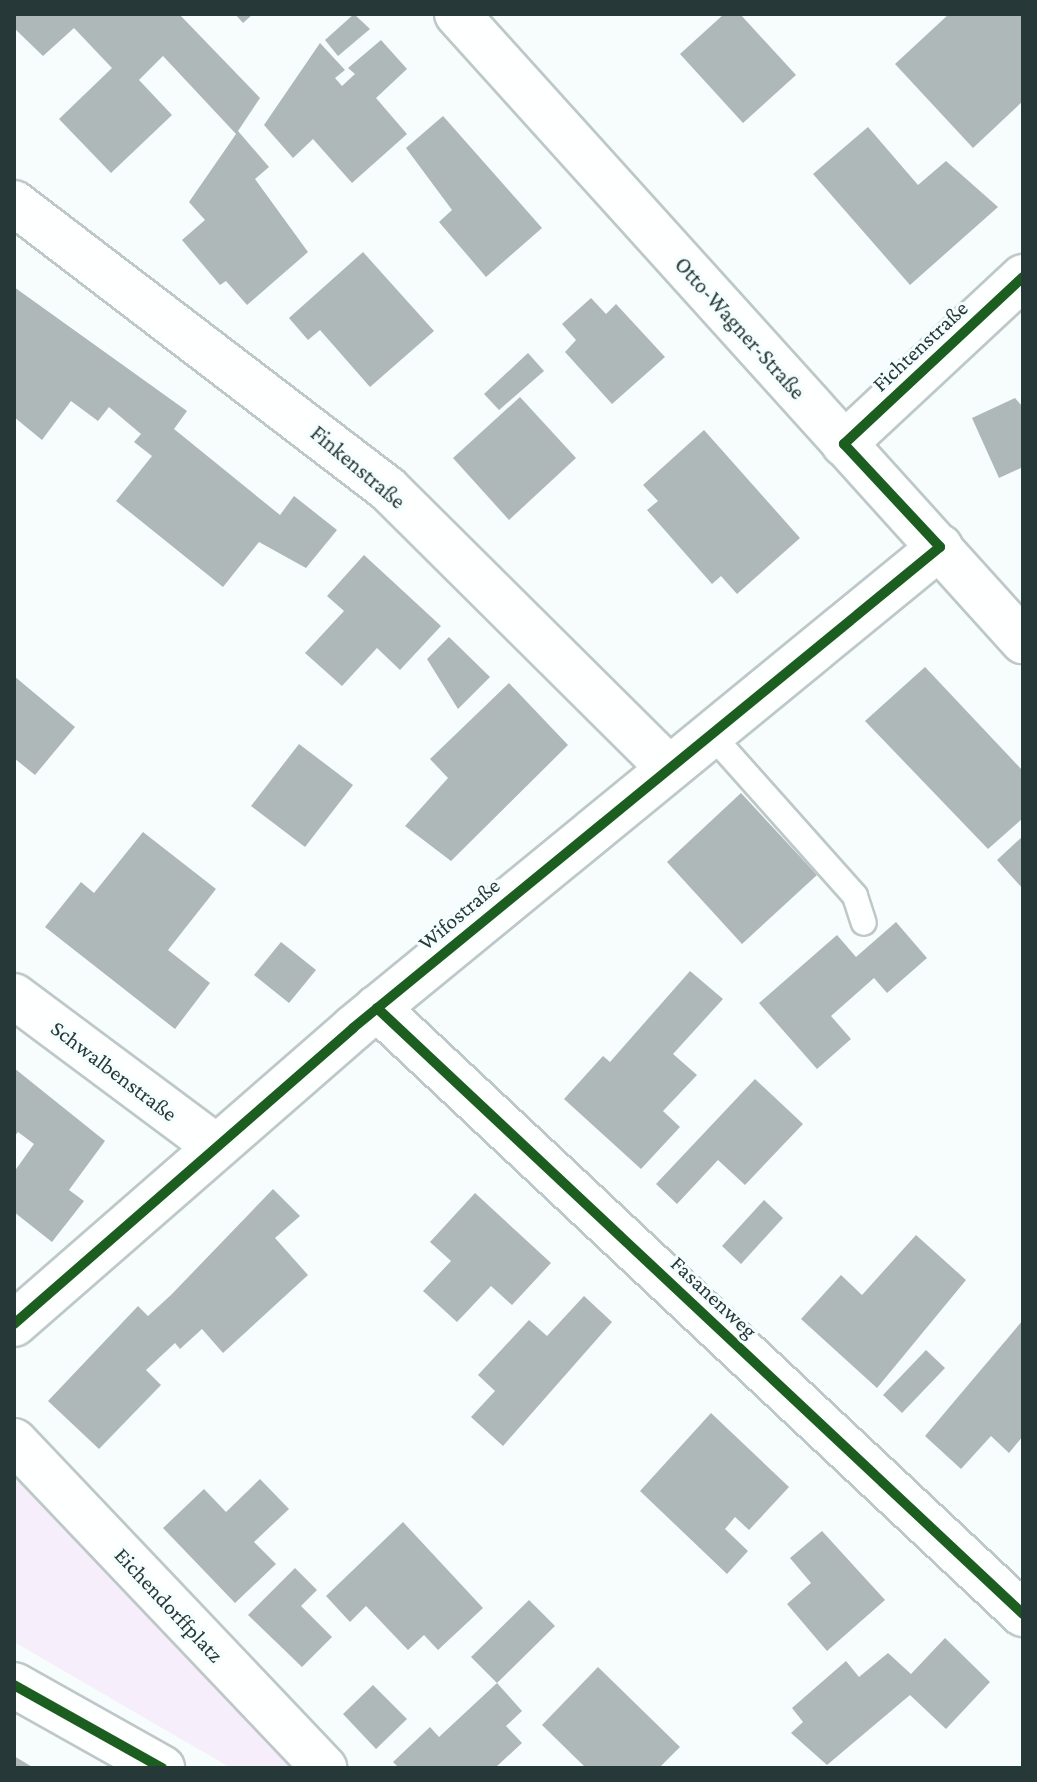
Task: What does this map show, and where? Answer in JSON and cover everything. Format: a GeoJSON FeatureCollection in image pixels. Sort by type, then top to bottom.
{"type":"FeatureCollection","features":[{"type":"Feature","properties":{"kind":"street","name":"Otto-Wagner-Straße"},"geometry":{"type":"LineString","coordinates":[[457,14],[1023,641]]}},
{"type":"Feature","properties":{"kind":"street","name":"Finkenstraße"},"geometry":{"type":"LineString","coordinates":[[14,203],[388,489],[669,768]]}},
{"type":"Feature","properties":{"kind":"street","name":"Fichtenstraße"},"geometry":{"type":"LineString","coordinates":[[844,444],[1023,277]]}},
{"type":"Feature","properties":{"kind":"street","name":"Wifostraße"},"geometry":{"type":"LineString","coordinates":[[14,1324],[377,1008],[940,547]]}},
{"type":"Feature","properties":{"kind":"street","name":"Schwalbenstraße"},"geometry":{"type":"LineString","coordinates":[[14,996],[215,1146]]}},
{"type":"Feature","properties":{"kind":"street","name":"Fasanenweg"},"geometry":{"type":"LineString","coordinates":[[377,1008],[1023,1614]]}},
{"type":"Feature","properties":{"kind":"street","name":"Eichendorffplatz"},"geometry":{"type":"LineString","coordinates":[[14,1441],[324,1768]]}},
{"type":"Feature","properties":{"kind":"street"},"geometry":{"type":"LineString","coordinates":[[14,1685],[158,1767]]}},
{"type":"Feature","properties":{"kind":"lane"},"geometry":{"type":"LineString","coordinates":[[710,733],[855,896],[864,923]]}},
{"type":"Feature","properties":{"kind":"shaded area"},"geometry":{"type":"Polygon","coordinates":[[[14,1473],[301,1768],[231,1768],[14,1642],[14,1473]]]}},
{"type":"Feature","properties":{"kind":"building"},"geometry":{"type":"Polygon","coordinates":[[[14,14],[179,14],[260,98],[238,131],[269,167],[255,179],[308,252],[247,305],[226,281],[220,285],[182,240],[205,220],[189,202],[236,134],[163,56],[139,80],[172,115],[111,173],[59,119],[112,68],[74,28],[43,56],[14,28],[14,14]]]}},
{"type":"Feature","properties":{"kind":"building"},"geometry":{"type":"Polygon","coordinates":[[[235,14],[253,14],[243,23],[235,14]]]}},
{"type":"Feature","properties":{"kind":"building"},"geometry":{"type":"Polygon","coordinates":[[[354,14],[370,29],[338,56],[325,40],[354,14]]]}},
{"type":"Feature","properties":{"kind":"building"},"geometry":{"type":"Polygon","coordinates":[[[724,14],[740,14],[796,75],[743,123],[680,54],[724,14]]]}},
{"type":"Feature","properties":{"kind":"building"},"geometry":{"type":"Polygon","coordinates":[[[949,14],[1023,14],[1023,101],[973,148],[895,64],[949,14]]]}},
{"type":"Feature","properties":{"kind":"building"},"geometry":{"type":"Polygon","coordinates":[[[381,40],[407,69],[376,98],[407,134],[352,183],[313,139],[293,158],[264,125],[320,43],[345,70],[335,78],[342,86],[355,74],[348,68],[381,40]]]}},
{"type":"Feature","properties":{"kind":"building"},"geometry":{"type":"Polygon","coordinates":[[[443,116],[542,228],[486,277],[439,222],[452,210],[406,148],[443,116]]]}},
{"type":"Feature","properties":{"kind":"building"},"geometry":{"type":"Polygon","coordinates":[[[868,127],[918,185],[946,161],[998,207],[910,285],[813,174],[868,127]]]}},
{"type":"Feature","properties":{"kind":"building"},"geometry":{"type":"Polygon","coordinates":[[[363,252],[434,331],[370,387],[320,330],[308,340],[289,318],[363,252]]]}},
{"type":"Feature","properties":{"kind":"building"},"geometry":{"type":"Polygon","coordinates":[[[14,287],[187,411],[174,429],[280,515],[294,496],[337,530],[306,568],[259,542],[223,587],[116,501],[152,456],[134,442],[141,434],[109,407],[98,421],[71,401],[42,440],[14,417],[14,287]]]}},
{"type":"Feature","properties":{"kind":"building"},"geometry":{"type":"Polygon","coordinates":[[[591,298],[606,314],[616,304],[665,357],[612,404],[565,352],[576,340],[562,324],[591,298]]]}},
{"type":"Feature","properties":{"kind":"building"},"geometry":{"type":"Polygon","coordinates":[[[528,353],[544,371],[499,410],[484,394],[528,353]]]}},
{"type":"Feature","properties":{"kind":"building"},"geometry":{"type":"Polygon","coordinates":[[[520,397],[576,458],[509,520],[453,458],[520,397]]]}},
{"type":"Feature","properties":{"kind":"building"},"geometry":{"type":"Polygon","coordinates":[[[1015,398],[1023,407],[1023,467],[999,478],[972,418],[1015,398]]]}},
{"type":"Feature","properties":{"kind":"building"},"geometry":{"type":"Polygon","coordinates":[[[704,430],[800,538],[737,594],[721,576],[712,584],[647,510],[658,501],[643,485],[704,430]]]}},
{"type":"Feature","properties":{"kind":"building"},"geometry":{"type":"Polygon","coordinates":[[[364,555],[441,626],[400,670],[377,648],[342,686],[305,653],[344,611],[327,596],[364,555]]]}},
{"type":"Feature","properties":{"kind":"building"},"geometry":{"type":"Polygon","coordinates":[[[449,637],[490,677],[458,709],[427,659],[449,637]]]}},
{"type":"Feature","properties":{"kind":"building"},"geometry":{"type":"Polygon","coordinates":[[[925,667],[1023,771],[1023,818],[988,849],[865,721],[925,667]]]}},
{"type":"Feature","properties":{"kind":"building"},"geometry":{"type":"Polygon","coordinates":[[[14,676],[75,727],[35,775],[14,758],[14,676]]]}},
{"type":"Feature","properties":{"kind":"building"},"geometry":{"type":"Polygon","coordinates":[[[509,683],[568,745],[451,861],[405,826],[448,778],[430,759],[509,683]]]}},
{"type":"Feature","properties":{"kind":"building"},"geometry":{"type":"Polygon","coordinates":[[[299,744],[353,785],[305,847],[251,806],[299,744]]]}},
{"type":"Feature","properties":{"kind":"building"},"geometry":{"type":"Polygon","coordinates":[[[741,793],[817,875],[742,944],[667,862],[741,793]]]}},
{"type":"Feature","properties":{"kind":"building"},"geometry":{"type":"Polygon","coordinates":[[[143,832],[216,889],[168,950],[210,983],[175,1029],[45,927],[81,882],[94,893],[143,832]]]}},
{"type":"Feature","properties":{"kind":"building"},"geometry":{"type":"Polygon","coordinates":[[[1023,836],[1023,889],[997,860],[1023,836]]]}},
{"type":"Feature","properties":{"kind":"building"},"geometry":{"type":"Polygon","coordinates":[[[896,922],[927,958],[887,993],[874,978],[831,1016],[851,1039],[817,1069],[759,1003],[837,935],[856,957],[896,922]]]}},
{"type":"Feature","properties":{"kind":"building"},"geometry":{"type":"Polygon","coordinates":[[[281,942],[316,970],[289,1003],[254,975],[281,942]]]}},
{"type":"Feature","properties":{"kind":"building"},"geometry":{"type":"Polygon","coordinates":[[[690,971],[723,999],[673,1054],[697,1075],[663,1111],[680,1127],[641,1169],[564,1099],[603,1056],[610,1062],[690,971]]]}},
{"type":"Feature","properties":{"kind":"building"},"geometry":{"type":"Polygon","coordinates":[[[14,1068],[105,1141],[69,1190],[84,1201],[52,1242],[14,1212],[14,1172],[34,1144],[18,1132],[14,1137],[14,1068]]]}},
{"type":"Feature","properties":{"kind":"building"},"geometry":{"type":"Polygon","coordinates":[[[755,1079],[803,1124],[745,1185],[718,1160],[677,1204],[656,1184],[755,1079]]]}},
{"type":"Feature","properties":{"kind":"building"},"geometry":{"type":"Polygon","coordinates":[[[273,1189],[300,1216],[275,1238],[308,1275],[223,1353],[202,1329],[180,1349],[175,1343],[146,1370],[161,1385],[99,1449],[48,1401],[138,1306],[148,1316],[273,1189]]]}},
{"type":"Feature","properties":{"kind":"building"},"geometry":{"type":"Polygon","coordinates":[[[475,1193],[551,1263],[512,1305],[491,1286],[457,1322],[423,1291],[451,1261],[430,1242],[475,1193]]]}},
{"type":"Feature","properties":{"kind":"building"},"geometry":{"type":"Polygon","coordinates":[[[764,1200],[783,1218],[741,1264],[722,1246],[764,1200]]]}},
{"type":"Feature","properties":{"kind":"building"},"geometry":{"type":"Polygon","coordinates":[[[916,1235],[966,1280],[877,1388],[801,1319],[841,1275],[862,1295],[916,1235]]]}},
{"type":"Feature","properties":{"kind":"building"},"geometry":{"type":"Polygon","coordinates":[[[584,1296],[612,1322],[503,1446],[471,1417],[495,1391],[478,1375],[529,1320],[547,1336],[584,1296]]]}},
{"type":"Feature","properties":{"kind":"building"},"geometry":{"type":"Polygon","coordinates":[[[1023,1320],[1023,1436],[1009,1453],[991,1436],[961,1469],[925,1436],[1023,1320]]]}},
{"type":"Feature","properties":{"kind":"building"},"geometry":{"type":"Polygon","coordinates":[[[926,1350],[945,1368],[902,1413],[883,1395],[926,1350]]]}},
{"type":"Feature","properties":{"kind":"building"},"geometry":{"type":"Polygon","coordinates":[[[711,1413],[789,1487],[749,1530],[735,1517],[725,1529],[748,1551],[727,1574],[640,1491],[711,1413]]]}},
{"type":"Feature","properties":{"kind":"building"},"geometry":{"type":"Polygon","coordinates":[[[260,1479],[289,1509],[254,1542],[276,1564],[235,1603],[163,1528],[204,1489],[226,1512],[260,1479]]]}},
{"type":"Feature","properties":{"kind":"building"},"geometry":{"type":"Polygon","coordinates":[[[403,1522],[483,1608],[438,1650],[424,1635],[408,1650],[366,1606],[350,1622],[326,1596],[403,1522]]]}},
{"type":"Feature","properties":{"kind":"building"},"geometry":{"type":"Polygon","coordinates":[[[822,1531],[885,1600],[827,1651],[787,1604],[811,1583],[790,1558],[822,1531]]]}},
{"type":"Feature","properties":{"kind":"building"},"geometry":{"type":"Polygon","coordinates":[[[295,1568],[317,1590],[301,1606],[332,1637],[302,1667],[248,1615],[295,1568]]]}},
{"type":"Feature","properties":{"kind":"building"},"geometry":{"type":"Polygon","coordinates":[[[529,1600],[555,1626],[497,1683],[471,1657],[529,1600]]]}},
{"type":"Feature","properties":{"kind":"building"},"geometry":{"type":"Polygon","coordinates":[[[945,1638],[990,1682],[946,1729],[910,1695],[827,1765],[791,1733],[803,1722],[792,1708],[846,1661],[859,1677],[888,1653],[911,1674],[945,1638]]]}},
{"type":"Feature","properties":{"kind":"building"},"geometry":{"type":"Polygon","coordinates":[[[598,1667],[680,1747],[659,1768],[586,1768],[542,1725],[598,1667]]]}},
{"type":"Feature","properties":{"kind":"building"},"geometry":{"type":"Polygon","coordinates":[[[497,1683],[522,1711],[506,1726],[522,1743],[495,1768],[399,1768],[393,1762],[430,1727],[439,1737],[497,1683]]]}},
{"type":"Feature","properties":{"kind":"building"},"geometry":{"type":"Polygon","coordinates":[[[373,1685],[407,1719],[376,1749],[343,1714],[373,1685]]]}},
{"type":"Feature","properties":{"kind":"building"},"geometry":{"type":"Polygon","coordinates":[[[14,1756],[34,1768],[14,1768],[14,1756]]]}},
{"type":"Feature","properties":{"kind":"cycle path"},"geometry":{"type":"LineString","coordinates":[[14,1324],[353,1028],[940,547],[844,444],[1023,277]]}},
{"type":"Feature","properties":{"kind":"cycle path"},"geometry":{"type":"LineString","coordinates":[[377,1008],[1023,1614]]}},
{"type":"Feature","properties":{"kind":"cycle path"},"geometry":{"type":"LineString","coordinates":[[14,1685],[162,1768]]}}]}
